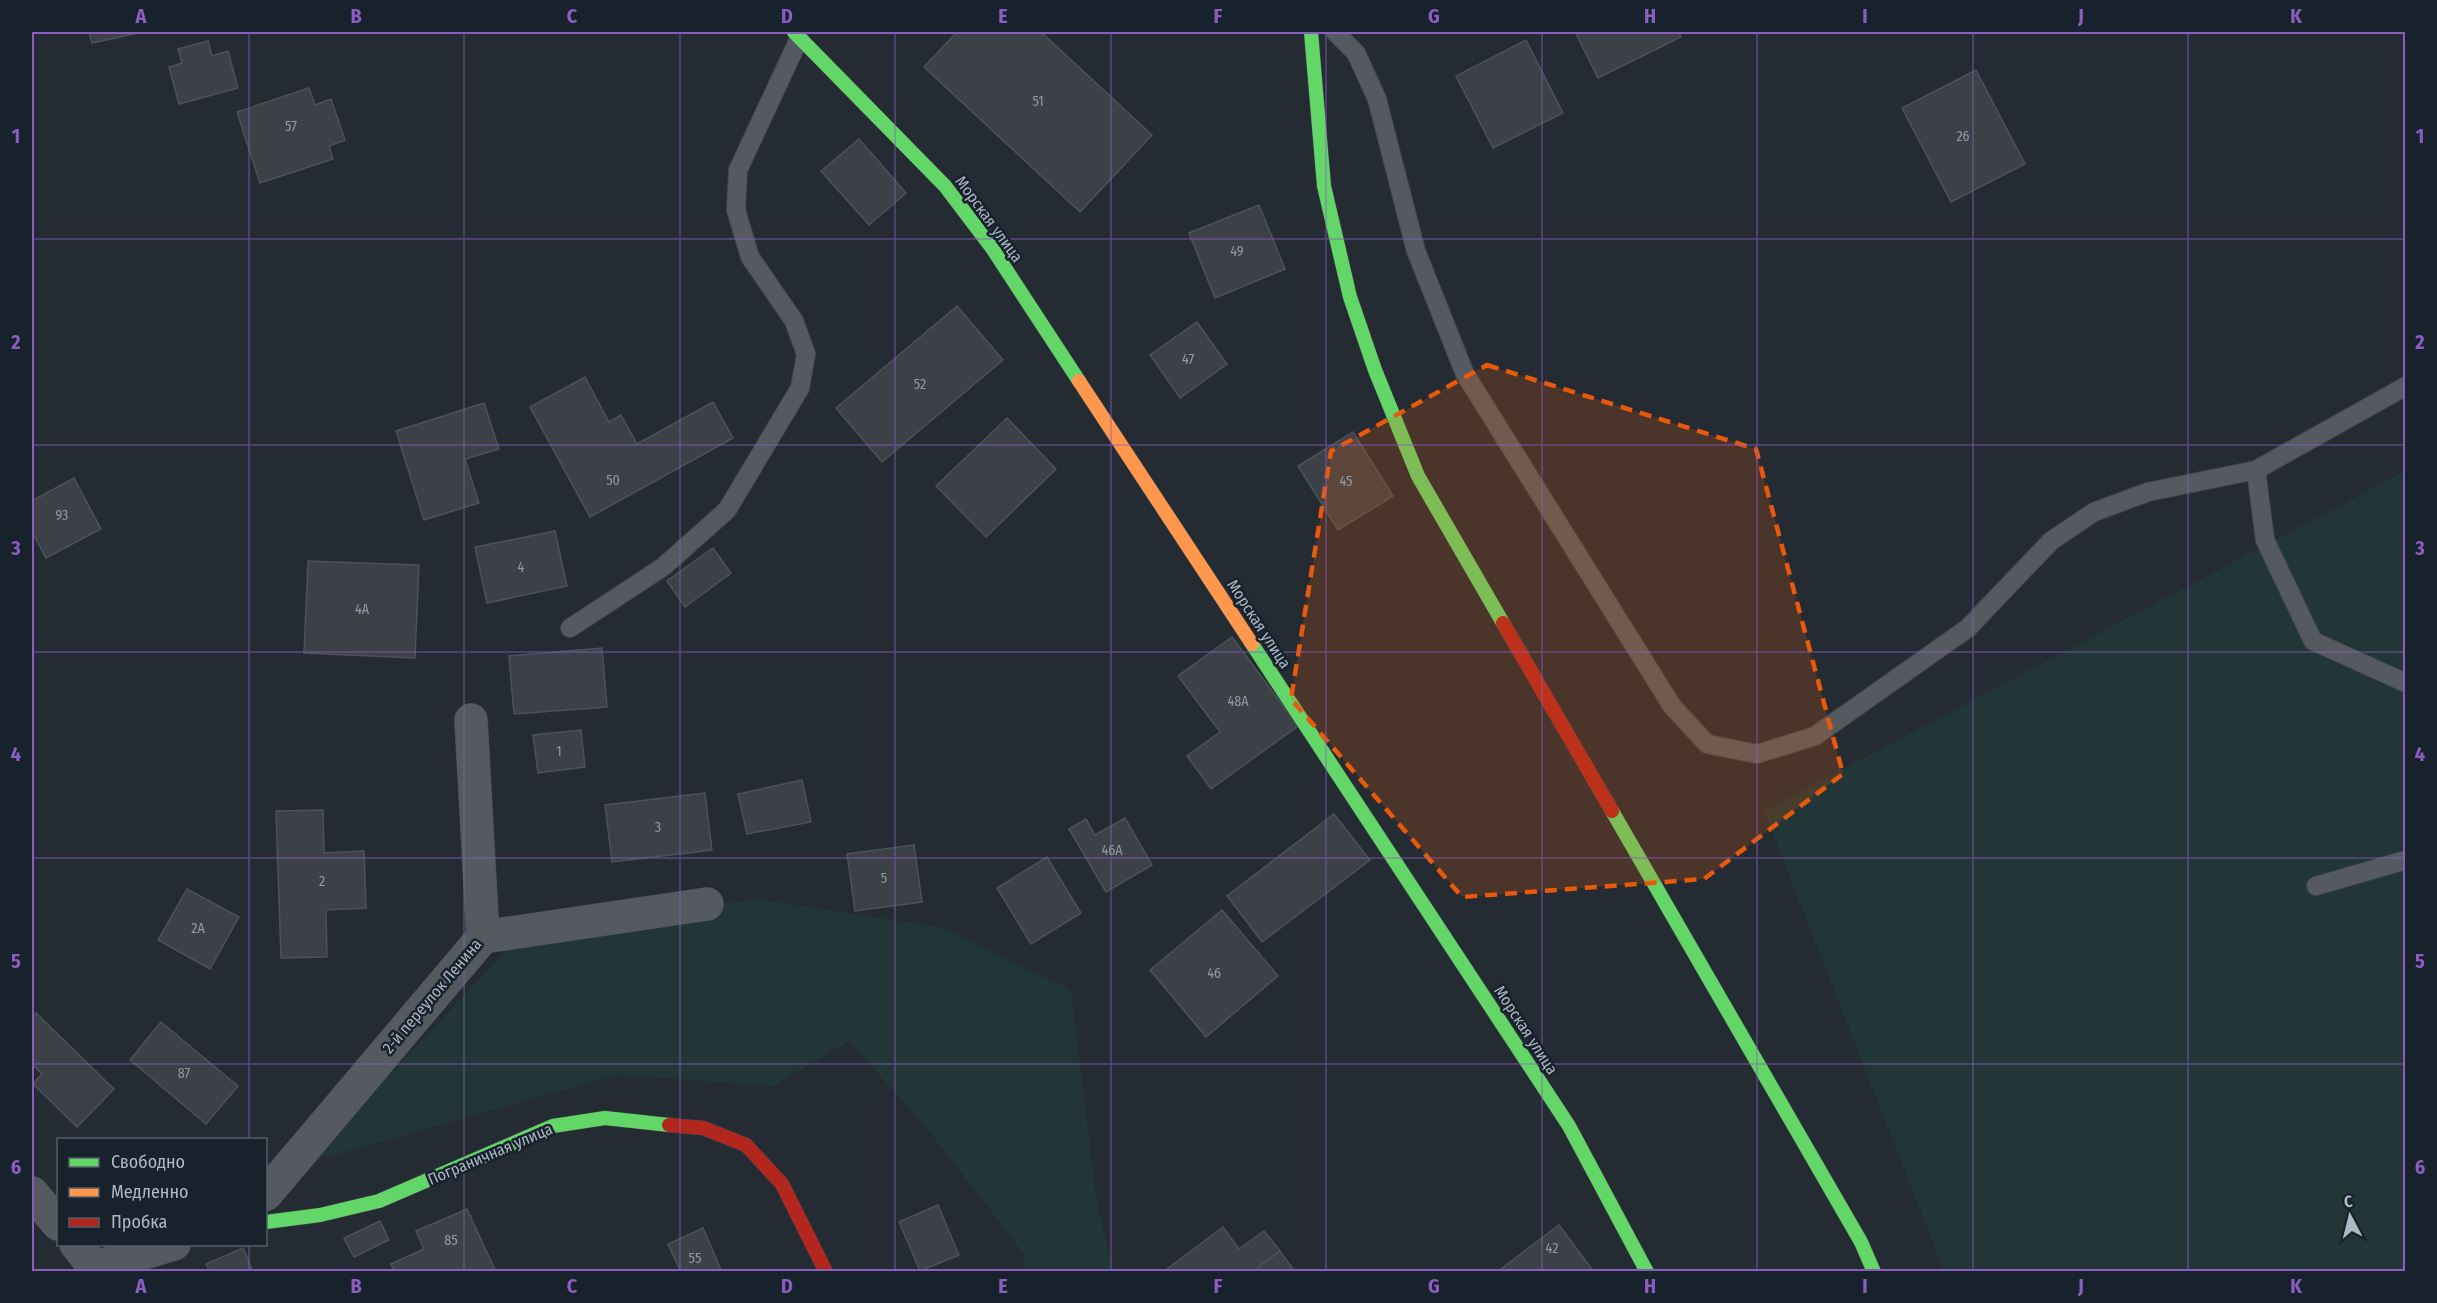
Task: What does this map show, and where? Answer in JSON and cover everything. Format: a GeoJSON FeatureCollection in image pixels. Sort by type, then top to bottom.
{"type":"FeatureCollection","features":[{"type":"Feature","properties":{"kind":"street"},"geometry":{"type":"LineString","coordinates":[[1311,32],[1324,187],[1349,292],[1384,396],[1418,476],[1861,1242],[1874,1272]]}},
{"type":"Feature","properties":{"kind":"street","name":"Морская улица"},"geometry":{"type":"LineString","coordinates":[[797,35],[945,186],[992,248],[1569,1126],[1603,1185],[1647,1272]]}},
{"type":"Feature","properties":{"kind":"street","name":"2-й переулок Ленина"},"geometry":{"type":"LineString","coordinates":[[267,1193],[483,937],[471,720]]}},
{"type":"Feature","properties":{"kind":"street"},"geometry":{"type":"LineString","coordinates":[[483,937],[707,904]]}},
{"type":"Feature","properties":{"kind":"street","name":"Пограничная улица"},"geometry":{"type":"LineString","coordinates":[[267,1222],[320,1215],[379,1201],[553,1126],[605,1118],[704,1128],[746,1145],[782,1184],[826,1272]]}},
{"type":"Feature","properties":{"kind":"street"},"geometry":{"type":"LineString","coordinates":[[32,1193],[57,1223]]}},
{"type":"Feature","properties":{"kind":"street"},"geometry":{"type":"LineString","coordinates":[[90,1261],[169,1246]]}},
{"type":"Feature","properties":{"kind":"lane"},"geometry":{"type":"LineString","coordinates":[[1335,32],[1356,53],[1377,99],[1416,251],[1465,374],[1672,706],[1707,744],[1757,754],[1815,736],[1968,628],[2051,541],[2094,512],[2148,492],[2256,470],[2406,386]]}},
{"type":"Feature","properties":{"kind":"lane"},"geometry":{"type":"LineString","coordinates":[[570,628],[663,567],[727,510],[800,388],[806,354],[794,321],[750,257],[736,210],[738,170],[797,35]]}},
{"type":"Feature","properties":{"kind":"lane"},"geometry":{"type":"LineString","coordinates":[[2256,470],[2265,540],[2313,641],[2406,683]]}},
{"type":"Feature","properties":{"kind":"lane"},"geometry":{"type":"LineString","coordinates":[[2316,886],[2406,860]]}},
{"type":"Feature","properties":{"kind":"highlighted area"},"geometry":{"type":"Polygon","coordinates":[[[1487,365],[1756,449],[1843,774],[1704,879],[1462,897],[1291,699],[1331,451],[1487,365]]]}},
{"type":"Feature","properties":{"kind":"green space"},"geometry":{"type":"Polygon","coordinates":[[[2405,471],[2405,1271],[1944,1271],[1764,811],[2405,471]]]}},
{"type":"Feature","properties":{"kind":"green space"},"geometry":{"type":"Polygon","coordinates":[[[755,899],[944,928],[1071,990],[1097,1204],[1114,1271],[1023,1271],[1024,1254],[929,1131],[849,1041],[773,1086],[617,1075],[306,1163],[520,936],[755,899]]]}},
{"type":"Feature","properties":{"kind":"building"},"geometry":{"type":"Polygon","coordinates":[[[89,32],[143,32],[92,43],[89,32]]]}},
{"type":"Feature","properties":{"kind":"building"},"geometry":{"type":"Polygon","coordinates":[[[957,32],[1041,32],[1152,135],[1080,212],[924,67],[957,32]]]}},
{"type":"Feature","properties":{"kind":"building"},"geometry":{"type":"Polygon","coordinates":[[[1575,32],[1678,32],[1681,37],[1598,78],[1575,32]]]}},
{"type":"Feature","properties":{"kind":"building"},"geometry":{"type":"Polygon","coordinates":[[[1526,40],[1563,113],[1493,148],[1456,76],[1526,40]]]}},
{"type":"Feature","properties":{"kind":"building"},"geometry":{"type":"Polygon","coordinates":[[[208,41],[212,56],[228,51],[238,88],[179,104],[169,67],[182,63],[178,49],[208,41]]]}},
{"type":"Feature","properties":{"kind":"building"},"geometry":{"type":"Polygon","coordinates":[[[1976,70],[2025,164],[1951,202],[1902,108],[1976,70]]]}},
{"type":"Feature","properties":{"kind":"building"},"geometry":{"type":"Polygon","coordinates":[[[309,88],[315,105],[331,99],[345,140],[329,146],[333,159],[260,183],[237,112],[309,88]]]}},
{"type":"Feature","properties":{"kind":"building"},"geometry":{"type":"Polygon","coordinates":[[[859,139],[906,193],[869,225],[821,171],[859,139]]]}},
{"type":"Feature","properties":{"kind":"building"},"geometry":{"type":"Polygon","coordinates":[[[1259,205],[1285,269],[1215,298],[1189,233],[1259,205]]]}},
{"type":"Feature","properties":{"kind":"building"},"geometry":{"type":"Polygon","coordinates":[[[957,306],[1003,360],[882,462],[836,408],[957,306]]]}},
{"type":"Feature","properties":{"kind":"building"},"geometry":{"type":"Polygon","coordinates":[[[1197,322],[1227,364],[1180,398],[1150,355],[1197,322]]]}},
{"type":"Feature","properties":{"kind":"building"},"geometry":{"type":"Polygon","coordinates":[[[585,377],[609,422],[621,415],[637,444],[713,402],[733,438],[590,517],[530,407],[585,377]]]}},
{"type":"Feature","properties":{"kind":"building"},"geometry":{"type":"Polygon","coordinates":[[[484,403],[499,449],[465,459],[479,503],[424,520],[396,431],[484,403]]]}},
{"type":"Feature","properties":{"kind":"building"},"geometry":{"type":"Polygon","coordinates":[[[1007,418],[1056,469],[986,537],[936,486],[1007,418]]]}},
{"type":"Feature","properties":{"kind":"building"},"geometry":{"type":"Polygon","coordinates":[[[1353,432],[1393,496],[1338,530],[1298,466],[1353,432]]]}},
{"type":"Feature","properties":{"kind":"building"},"geometry":{"type":"Polygon","coordinates":[[[74,478],[101,529],[46,558],[32,532],[32,501],[74,478]]]}},
{"type":"Feature","properties":{"kind":"building"},"geometry":{"type":"Polygon","coordinates":[[[555,531],[567,586],[487,603],[475,547],[555,531]]]}},
{"type":"Feature","properties":{"kind":"building"},"geometry":{"type":"Polygon","coordinates":[[[713,548],[731,573],[685,607],[667,581],[713,548]]]}},
{"type":"Feature","properties":{"kind":"building"},"geometry":{"type":"Polygon","coordinates":[[[308,561],[419,565],[415,658],[304,653],[308,561]]]}},
{"type":"Feature","properties":{"kind":"building"},"geometry":{"type":"Polygon","coordinates":[[[1232,637],[1298,726],[1211,789],[1187,756],[1220,732],[1178,676],[1232,637]]]}},
{"type":"Feature","properties":{"kind":"building"},"geometry":{"type":"Polygon","coordinates":[[[602,648],[607,707],[514,714],[509,656],[602,648]]]}},
{"type":"Feature","properties":{"kind":"building"},"geometry":{"type":"Polygon","coordinates":[[[581,730],[585,767],[538,773],[533,735],[581,730]]]}},
{"type":"Feature","properties":{"kind":"building"},"geometry":{"type":"Polygon","coordinates":[[[802,780],[811,822],[747,834],[738,794],[802,780]]]}},
{"type":"Feature","properties":{"kind":"building"},"geometry":{"type":"Polygon","coordinates":[[[705,793],[712,850],[612,862],[605,805],[705,793]]]}},
{"type":"Feature","properties":{"kind":"building"},"geometry":{"type":"Polygon","coordinates":[[[323,810],[324,853],[364,851],[366,908],[326,910],[327,957],[281,958],[276,811],[323,810]]]}},
{"type":"Feature","properties":{"kind":"building"},"geometry":{"type":"Polygon","coordinates":[[[1334,814],[1370,860],[1262,942],[1227,896],[1334,814]]]}},
{"type":"Feature","properties":{"kind":"building"},"geometry":{"type":"Polygon","coordinates":[[[1125,818],[1152,865],[1106,892],[1069,829],[1086,819],[1095,835],[1125,818]]]}},
{"type":"Feature","properties":{"kind":"building"},"geometry":{"type":"Polygon","coordinates":[[[914,845],[922,902],[855,911],[847,854],[914,845]]]}},
{"type":"Feature","properties":{"kind":"building"},"geometry":{"type":"Polygon","coordinates":[[[1047,857],[1081,913],[1031,944],[997,888],[1047,857]]]}},
{"type":"Feature","properties":{"kind":"building"},"geometry":{"type":"Polygon","coordinates":[[[187,889],[239,917],[210,969],[158,940],[187,889]]]}},
{"type":"Feature","properties":{"kind":"building"},"geometry":{"type":"Polygon","coordinates":[[[1222,910],[1278,976],[1206,1037],[1150,970],[1222,910]]]}},
{"type":"Feature","properties":{"kind":"building"},"geometry":{"type":"Polygon","coordinates":[[[36,1013],[114,1089],[77,1127],[33,1084],[42,1074],[32,1064],[32,1018],[36,1013]]]}},
{"type":"Feature","properties":{"kind":"building"},"geometry":{"type":"Polygon","coordinates":[[[161,1022],[238,1086],[206,1124],[130,1060],[161,1022]]]}},
{"type":"Feature","properties":{"kind":"building"},"geometry":{"type":"Polygon","coordinates":[[[938,1205],[959,1255],[920,1271],[899,1222],[938,1205]]]}},
{"type":"Feature","properties":{"kind":"building"},"geometry":{"type":"Polygon","coordinates":[[[467,1209],[496,1272],[394,1272],[391,1264],[424,1249],[416,1231],[467,1209]]]}},
{"type":"Feature","properties":{"kind":"building"},"geometry":{"type":"Polygon","coordinates":[[[380,1221],[389,1240],[354,1257],[344,1238],[380,1221]]]}},
{"type":"Feature","properties":{"kind":"building"},"geometry":{"type":"Polygon","coordinates":[[[1559,1225],[1594,1272],[1497,1272],[1559,1225]]]}},
{"type":"Feature","properties":{"kind":"building"},"geometry":{"type":"Polygon","coordinates":[[[1223,1227],[1239,1249],[1264,1231],[1280,1251],[1252,1272],[1163,1272],[1223,1227]]]}},
{"type":"Feature","properties":{"kind":"building"},"geometry":{"type":"Polygon","coordinates":[[[703,1228],[722,1272],[681,1272],[668,1244],[703,1228]]]}},
{"type":"Feature","properties":{"kind":"building"},"geometry":{"type":"Polygon","coordinates":[[[243,1248],[253,1272],[210,1272],[206,1264],[243,1248]]]}},
{"type":"Feature","properties":{"kind":"building"},"geometry":{"type":"Polygon","coordinates":[[[1280,1251],[1295,1272],[1252,1272],[1280,1251]]]}},
{"type":"Feature","properties":{"kind":"traffic: fast"},"geometry":{"type":"LineString","coordinates":[[794,32],[945,186],[992,248],[1079,381]]}},
{"type":"Feature","properties":{"kind":"traffic: fast"},"geometry":{"type":"LineString","coordinates":[[1311,32],[1324,186],[1350,297],[1375,370],[1418,476],[1503,623]]}},
{"type":"Feature","properties":{"kind":"traffic: fast"},"geometry":{"type":"LineString","coordinates":[[1252,644],[1569,1126],[1647,1272]]}},
{"type":"Feature","properties":{"kind":"traffic: fast"},"geometry":{"type":"LineString","coordinates":[[1612,811],[1861,1242],[1874,1272]]}},
{"type":"Feature","properties":{"kind":"traffic: fast"},"geometry":{"type":"LineString","coordinates":[[267,1222],[320,1215],[379,1201],[553,1126],[605,1118],[669,1125]]}},
{"type":"Feature","properties":{"kind":"traffic: slow"},"geometry":{"type":"LineString","coordinates":[[1079,381],[1252,644]]}},
{"type":"Feature","properties":{"kind":"traffic: jam"},"geometry":{"type":"LineString","coordinates":[[1503,623],[1612,811]]}},
{"type":"Feature","properties":{"kind":"traffic: jam"},"geometry":{"type":"LineString","coordinates":[[669,1125],[703,1128],[746,1145],[782,1184],[826,1272]]}}]}
